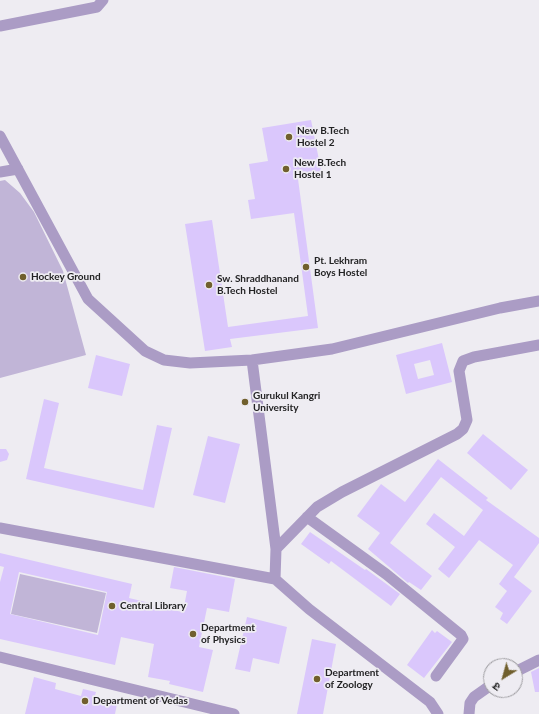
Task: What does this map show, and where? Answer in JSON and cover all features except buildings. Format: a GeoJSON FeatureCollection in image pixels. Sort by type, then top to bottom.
{"type":"FeatureCollection","features":[{"type":"Feature","properties":{"kind":"street"},"geometry":{"type":"LineString","coordinates":[[0,26],[97,7],[103,0]]}},
{"type":"Feature","properties":{"kind":"street"},"geometry":{"type":"LineString","coordinates":[[0,136],[88,299],[145,351],[164,360],[190,364],[252,360],[332,349],[493,310],[539,301]]}},
{"type":"Feature","properties":{"kind":"street"},"geometry":{"type":"LineString","coordinates":[[0,172],[18,169]]}},
{"type":"Feature","properties":{"kind":"street"},"geometry":{"type":"LineString","coordinates":[[276,549],[317,507],[342,492],[457,434],[463,429],[467,420],[459,372],[463,362],[474,357],[539,346]]}},
{"type":"Feature","properties":{"kind":"street"},"geometry":{"type":"LineString","coordinates":[[252,360],[276,549],[275,579]]}},
{"type":"Feature","properties":{"kind":"street"},"geometry":{"type":"LineString","coordinates":[[307,517],[386,574],[461,635],[463,639],[436,676]]}},
{"type":"Feature","properties":{"kind":"street"},"geometry":{"type":"LineString","coordinates":[[0,528],[275,579],[309,609],[430,702],[438,714]]}},
{"type":"Feature","properties":{"kind":"street"},"geometry":{"type":"LineString","coordinates":[[0,657],[234,714]]}},
{"type":"Feature","properties":{"kind":"street"},"geometry":{"type":"LineString","coordinates":[[523,668],[539,660]]}},
{"type":"Feature","properties":{"kind":"street"},"geometry":{"type":"LineString","coordinates":[[469,714],[470,703],[474,697],[483,691]]}},
{"type":"Feature","properties":{"kind":"shaded area","name":"Hockey Ground"},"geometry":{"type":"Polygon","coordinates":[[[5,180],[20,193],[34,212],[63,271],[86,355],[0,378],[0,181],[5,180]]]}},
{"type":"Feature","properties":{"kind":"shaded area"},"geometry":{"type":"Polygon","coordinates":[[[20,574],[106,593],[97,633],[11,614],[20,574]]]}},
{"type":"Feature","properties":{"kind":"place","name":"New B.Tech Hostel 2"},"geometry":{"type":"Point","coordinates":[289,137]}},
{"type":"Feature","properties":{"kind":"place","name":"New B.Tech Hostel 1"},"geometry":{"type":"Point","coordinates":[286,169]}},
{"type":"Feature","properties":{"kind":"place","name":"Pt. Lekhram Boys Hostel"},"geometry":{"type":"Point","coordinates":[306,267]}},
{"type":"Feature","properties":{"kind":"place","name":"Hockey Ground"},"geometry":{"type":"Point","coordinates":[23,277]}},
{"type":"Feature","properties":{"kind":"place","name":"Sw. Shraddhanand B.Tech Hostel"},"geometry":{"type":"Point","coordinates":[209,285]}},
{"type":"Feature","properties":{"kind":"place","name":"Gurukul Kangri University"},"geometry":{"type":"Point","coordinates":[245,402]}},
{"type":"Feature","properties":{"kind":"place","name":"Central Library"},"geometry":{"type":"Point","coordinates":[112,606]}},
{"type":"Feature","properties":{"kind":"place","name":"Department of Physics"},"geometry":{"type":"Point","coordinates":[193,634]}},
{"type":"Feature","properties":{"kind":"place","name":"Department of Zoology"},"geometry":{"type":"Point","coordinates":[317,679]}},
{"type":"Feature","properties":{"kind":"place","name":"Department of Vedas"},"geometry":{"type":"Point","coordinates":[85,701]}}]}
